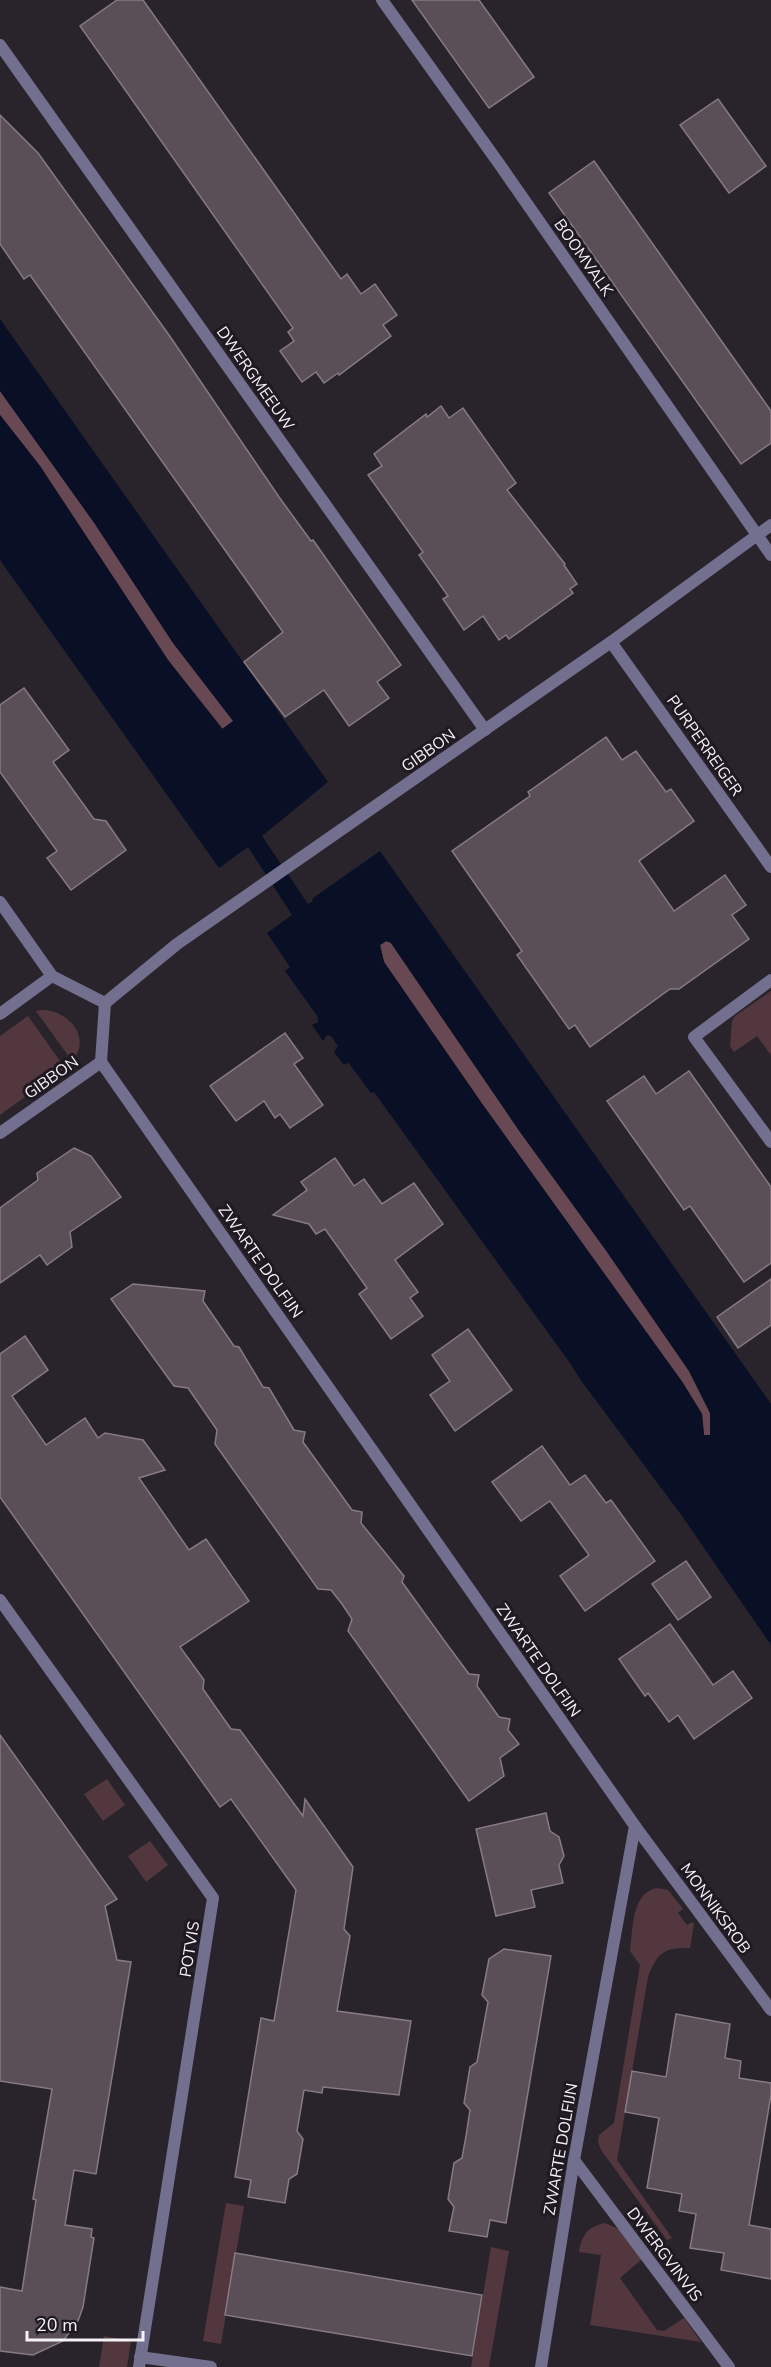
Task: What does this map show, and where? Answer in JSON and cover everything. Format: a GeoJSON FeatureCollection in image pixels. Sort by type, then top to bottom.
{"type":"FeatureCollection","features":[{"type":"Feature","properties":{"kind":"street","name":"BOOMVALK"},"geometry":{"type":"LineString","coordinates":[[382,0],[500,165],[771,555]]}},
{"type":"Feature","properties":{"kind":"street","name":"DWERGMEEUW"},"geometry":{"type":"LineString","coordinates":[[0,45],[485,730]]}},
{"type":"Feature","properties":{"kind":"street","name":"GIBBON"},"geometry":{"type":"LineString","coordinates":[[0,1133],[101,1062],[105,1003],[177,944],[611,642],[771,525]]}},
{"type":"Feature","properties":{"kind":"street","name":"PURPERREIGER"},"geometry":{"type":"LineString","coordinates":[[611,642],[771,867]]}},
{"type":"Feature","properties":{"kind":"street"},"geometry":{"type":"LineString","coordinates":[[0,902],[52,976],[105,1003]]}},
{"type":"Feature","properties":{"kind":"street"},"geometry":{"type":"LineString","coordinates":[[0,1014],[52,976]]}},
{"type":"Feature","properties":{"kind":"street"},"geometry":{"type":"LineString","coordinates":[[771,980],[694,1036],[771,1142]]}},
{"type":"Feature","properties":{"kind":"street","name":"ZWARTE DOLFIJN"},"geometry":{"type":"LineString","coordinates":[[101,1062],[635,1826],[574,2160],[541,2367]]}},
{"type":"Feature","properties":{"kind":"street","name":"POTVIS"},"geometry":{"type":"LineString","coordinates":[[0,1600],[213,1898],[139,2362]]}},
{"type":"Feature","properties":{"kind":"street","name":"MONNIKSROB"},"geometry":{"type":"LineString","coordinates":[[635,1826],[771,2010]]}},
{"type":"Feature","properties":{"kind":"street","name":"DWERGVINVIS"},"geometry":{"type":"LineString","coordinates":[[574,2160],[729,2367]]}},
{"type":"Feature","properties":{"kind":"street"},"geometry":{"type":"LineString","coordinates":[[139,2362],[211,2367]]}},
{"type":"Feature","properties":{"kind":"shaded area"},"geometry":{"type":"Polygon","coordinates":[[[0,391],[95,524],[173,643],[234,721],[223,729],[168,660],[40,466],[0,415],[0,391]]]}},
{"type":"Feature","properties":{"kind":"shaded area"},"geometry":{"type":"Polygon","coordinates":[[[387,941],[391,943],[520,1132],[605,1249],[689,1371],[710,1413],[710,1435],[704,1435],[702,1414],[683,1383],[483,1105],[384,962],[380,945],[387,941]]]}},
{"type":"Feature","properties":{"kind":"shaded area"},"geometry":{"type":"Polygon","coordinates":[[[771,991],[771,1055],[757,1036],[734,1052],[730,1046],[732,1021],[735,1016],[771,991]]]}},
{"type":"Feature","properties":{"kind":"shaded area"},"geometry":{"type":"Polygon","coordinates":[[[36,1011],[60,1014],[74,1026],[80,1043],[78,1052],[72,1061],[36,1011]]]}},
{"type":"Feature","properties":{"kind":"shaded area"},"geometry":{"type":"Polygon","coordinates":[[[28,1016],[65,1068],[0,1115],[0,1036],[28,1016]]]}},
{"type":"Feature","properties":{"kind":"shaded area"},"geometry":{"type":"Polygon","coordinates":[[[107,1779],[125,1805],[103,1821],[84,1794],[107,1779]]]}},
{"type":"Feature","properties":{"kind":"shaded area"},"geometry":{"type":"Polygon","coordinates":[[[150,1841],[168,1865],[146,1882],[128,1856],[150,1841]]]}},
{"type":"Feature","properties":{"kind":"shaded area"},"geometry":{"type":"Polygon","coordinates":[[[657,1888],[668,1890],[683,1909],[678,1913],[687,1925],[692,1922],[694,1924],[690,1948],[673,1949],[663,1953],[655,1962],[648,1977],[617,2160],[672,2238],[667,2240],[601,2150],[598,2142],[599,2135],[614,2123],[640,1965],[630,1951],[635,1914],[642,1897],[648,1891],[657,1888]]]}},
{"type":"Feature","properties":{"kind":"shaded area"},"geometry":{"type":"Polygon","coordinates":[[[226,2203],[244,2206],[221,2344],[203,2341],[226,2203]]]}},
{"type":"Feature","properties":{"kind":"shaded area"},"geometry":{"type":"Polygon","coordinates":[[[605,2223],[619,2229],[642,2259],[620,2278],[657,2330],[664,2331],[684,2318],[701,2342],[590,2325],[601,2255],[579,2252],[586,2233],[605,2223]]]}},
{"type":"Feature","properties":{"kind":"shaded area"},"geometry":{"type":"Polygon","coordinates":[[[491,2247],[509,2251],[489,2367],[471,2367],[491,2247]]]}},
{"type":"Feature","properties":{"kind":"shaded area"},"geometry":{"type":"Polygon","coordinates":[[[104,2336],[131,2341],[127,2367],[99,2367],[104,2336]]]}},
{"type":"Feature","properties":{"kind":"water"},"geometry":{"type":"Polygon","coordinates":[[[0,319],[328,782],[262,836],[308,904],[313,898],[380,851],[771,1404],[771,1645],[682,1516],[580,1379],[374,1092],[371,1093],[348,1062],[343,1064],[334,1052],[338,1046],[331,1036],[327,1035],[323,1041],[312,1025],[318,1022],[318,1017],[285,971],[290,967],[267,933],[292,915],[248,847],[219,868],[0,560],[0,415],[40,466],[168,660],[222,729],[233,721],[173,643],[95,524],[0,391],[0,319]],[[386,941],[380,945],[384,962],[483,1105],[683,1383],[702,1414],[704,1435],[710,1435],[710,1413],[689,1371],[605,1249],[520,1132],[391,943],[386,941]]]}},
{"type":"Feature","properties":{"kind":"building"},"geometry":{"type":"Polygon","coordinates":[[[117,0],[143,0],[341,279],[347,274],[361,294],[375,284],[397,315],[383,325],[391,336],[339,375],[338,373],[324,383],[316,372],[302,382],[280,351],[294,341],[288,332],[293,328],[80,26],[117,0]]]}},
{"type":"Feature","properties":{"kind":"building"},"geometry":{"type":"Polygon","coordinates":[[[412,0],[479,0],[534,77],[489,108],[412,0]]]}},
{"type":"Feature","properties":{"kind":"building"},"geometry":{"type":"Polygon","coordinates":[[[718,99],[766,166],[729,193],[680,125],[718,99]]]}},
{"type":"Feature","properties":{"kind":"building"},"geometry":{"type":"Polygon","coordinates":[[[0,115],[38,153],[169,335],[279,497],[311,541],[313,540],[401,665],[377,682],[389,698],[349,726],[324,690],[285,717],[244,662],[283,632],[30,275],[24,279],[0,244],[0,115]]]}},
{"type":"Feature","properties":{"kind":"building"},"geometry":{"type":"Polygon","coordinates":[[[594,161],[771,411],[771,443],[741,464],[549,193],[594,161]]]}},
{"type":"Feature","properties":{"kind":"building"},"geometry":{"type":"Polygon","coordinates":[[[441,406],[449,418],[463,408],[516,483],[507,490],[565,564],[577,584],[570,589],[573,593],[509,639],[506,635],[499,640],[483,616],[464,630],[443,599],[448,596],[419,555],[423,552],[368,475],[382,466],[374,454],[426,414],[427,417],[441,406]]]}},
{"type":"Feature","properties":{"kind":"building"},"geometry":{"type":"Polygon","coordinates":[[[24,688],[69,750],[53,762],[94,819],[106,821],[126,850],[71,890],[47,858],[57,851],[0,772],[0,705],[24,688]]]}},
{"type":"Feature","properties":{"kind":"building"},"geometry":{"type":"Polygon","coordinates":[[[606,737],[622,760],[636,751],[666,792],[671,789],[694,821],[639,861],[674,911],[725,875],[746,905],[732,915],[749,939],[679,989],[670,989],[590,1047],[575,1025],[569,1029],[517,955],[522,951],[452,851],[530,796],[528,792],[606,737]]]}},
{"type":"Feature","properties":{"kind":"building"},"geometry":{"type":"Polygon","coordinates":[[[285,1033],[303,1058],[294,1064],[323,1105],[290,1128],[280,1114],[275,1118],[264,1101],[236,1121],[210,1086],[285,1033]]]}},
{"type":"Feature","properties":{"kind":"building"},"geometry":{"type":"Polygon","coordinates":[[[689,1071],[771,1187],[771,1263],[744,1282],[690,1206],[684,1210],[607,1101],[644,1076],[656,1094],[689,1071]]]}},
{"type":"Feature","properties":{"kind":"building"},"geometry":{"type":"Polygon","coordinates":[[[74,1148],[91,1156],[121,1197],[70,1232],[72,1247],[47,1265],[40,1255],[0,1283],[0,1208],[38,1180],[37,1173],[74,1148]]]}},
{"type":"Feature","properties":{"kind":"building"},"geometry":{"type":"Polygon","coordinates":[[[335,1158],[354,1186],[364,1179],[382,1204],[414,1183],[443,1224],[395,1260],[418,1292],[410,1298],[423,1316],[391,1339],[359,1294],[367,1288],[325,1229],[316,1234],[309,1224],[273,1215],[307,1190],[301,1182],[335,1158]]]}},
{"type":"Feature","properties":{"kind":"building"},"geometry":{"type":"Polygon","coordinates":[[[771,1279],[771,1325],[738,1348],[717,1317],[771,1279]]]}},
{"type":"Feature","properties":{"kind":"building"},"geometry":{"type":"Polygon","coordinates":[[[133,1284],[205,1291],[203,1301],[234,1346],[239,1347],[263,1387],[269,1388],[294,1430],[305,1432],[303,1442],[352,1510],[362,1512],[361,1523],[404,1576],[402,1582],[469,1674],[479,1675],[477,1686],[499,1717],[510,1719],[508,1730],[519,1744],[500,1758],[504,1776],[469,1801],[348,1631],[352,1619],[342,1604],[331,1590],[318,1589],[215,1444],[217,1430],[188,1388],[174,1386],[111,1299],[133,1284]]]}},
{"type":"Feature","properties":{"kind":"building"},"geometry":{"type":"Polygon","coordinates":[[[468,1329],[512,1390],[455,1431],[430,1395],[450,1381],[432,1355],[468,1329]]]}},
{"type":"Feature","properties":{"kind":"building"},"geometry":{"type":"Polygon","coordinates":[[[25,1336],[48,1370],[12,1396],[46,1445],[85,1418],[98,1438],[105,1433],[143,1440],[165,1470],[139,1478],[189,1550],[206,1539],[249,1601],[180,1647],[204,1680],[203,1689],[231,1729],[240,1730],[303,1816],[305,1799],[353,1867],[344,1929],[350,1936],[337,2011],[411,2021],[399,2095],[323,2087],[322,2093],[304,2090],[297,2131],[303,2139],[297,2174],[289,2179],[285,2203],[248,2197],[251,2180],[235,2177],[261,2018],[274,2021],[296,1890],[231,1799],[220,1807],[0,1497],[0,1354],[25,1336]]]}},
{"type":"Feature","properties":{"kind":"building"},"geometry":{"type":"Polygon","coordinates":[[[542,1446],[570,1485],[585,1475],[606,1503],[611,1500],[655,1561],[585,1611],[560,1576],[589,1555],[550,1501],[521,1521],[492,1482],[542,1446]]]}},
{"type":"Feature","properties":{"kind":"building"},"geometry":{"type":"Polygon","coordinates":[[[686,1561],[711,1597],[678,1620],[652,1584],[686,1561]]]}},
{"type":"Feature","properties":{"kind":"building"},"geometry":{"type":"Polygon","coordinates":[[[670,1624],[713,1685],[733,1671],[752,1698],[694,1739],[678,1715],[669,1722],[648,1693],[645,1696],[619,1659],[670,1624]]]}},
{"type":"Feature","properties":{"kind":"building"},"geometry":{"type":"Polygon","coordinates":[[[0,1735],[117,1899],[105,1906],[117,1960],[131,1962],[96,2174],[74,2170],[65,2225],[92,2229],[91,2237],[94,2238],[83,2307],[78,2321],[63,2341],[33,2355],[0,2351],[0,2287],[22,2291],[36,2200],[33,2199],[52,2089],[0,2081],[0,1735]]]}},
{"type":"Feature","properties":{"kind":"building"},"geometry":{"type":"Polygon","coordinates":[[[546,1813],[550,1831],[559,1837],[564,1856],[559,1865],[563,1883],[531,1890],[535,1907],[496,1916],[476,1829],[546,1813]]]}},
{"type":"Feature","properties":{"kind":"building"},"geometry":{"type":"Polygon","coordinates":[[[504,1949],[551,1956],[506,2223],[490,2220],[487,2237],[449,2231],[454,2207],[448,2199],[454,2163],[462,2158],[466,2136],[470,2110],[464,2103],[470,2067],[477,2062],[488,2002],[482,1995],[489,1959],[504,1949]]]}},
{"type":"Feature","properties":{"kind":"building"},"geometry":{"type":"Polygon","coordinates":[[[676,2014],[730,2024],[725,2058],[741,2061],[739,2078],[771,2083],[771,2095],[749,2225],[771,2229],[771,2279],[721,2270],[724,2253],[690,2248],[696,2214],[679,2211],[682,2194],[647,2188],[659,2118],[625,2112],[632,2071],[666,2077],[676,2014]]]}},
{"type":"Feature","properties":{"kind":"building"},"geometry":{"type":"Polygon","coordinates":[[[235,2253],[482,2295],[472,2356],[225,2315],[235,2253]]]}}]}
